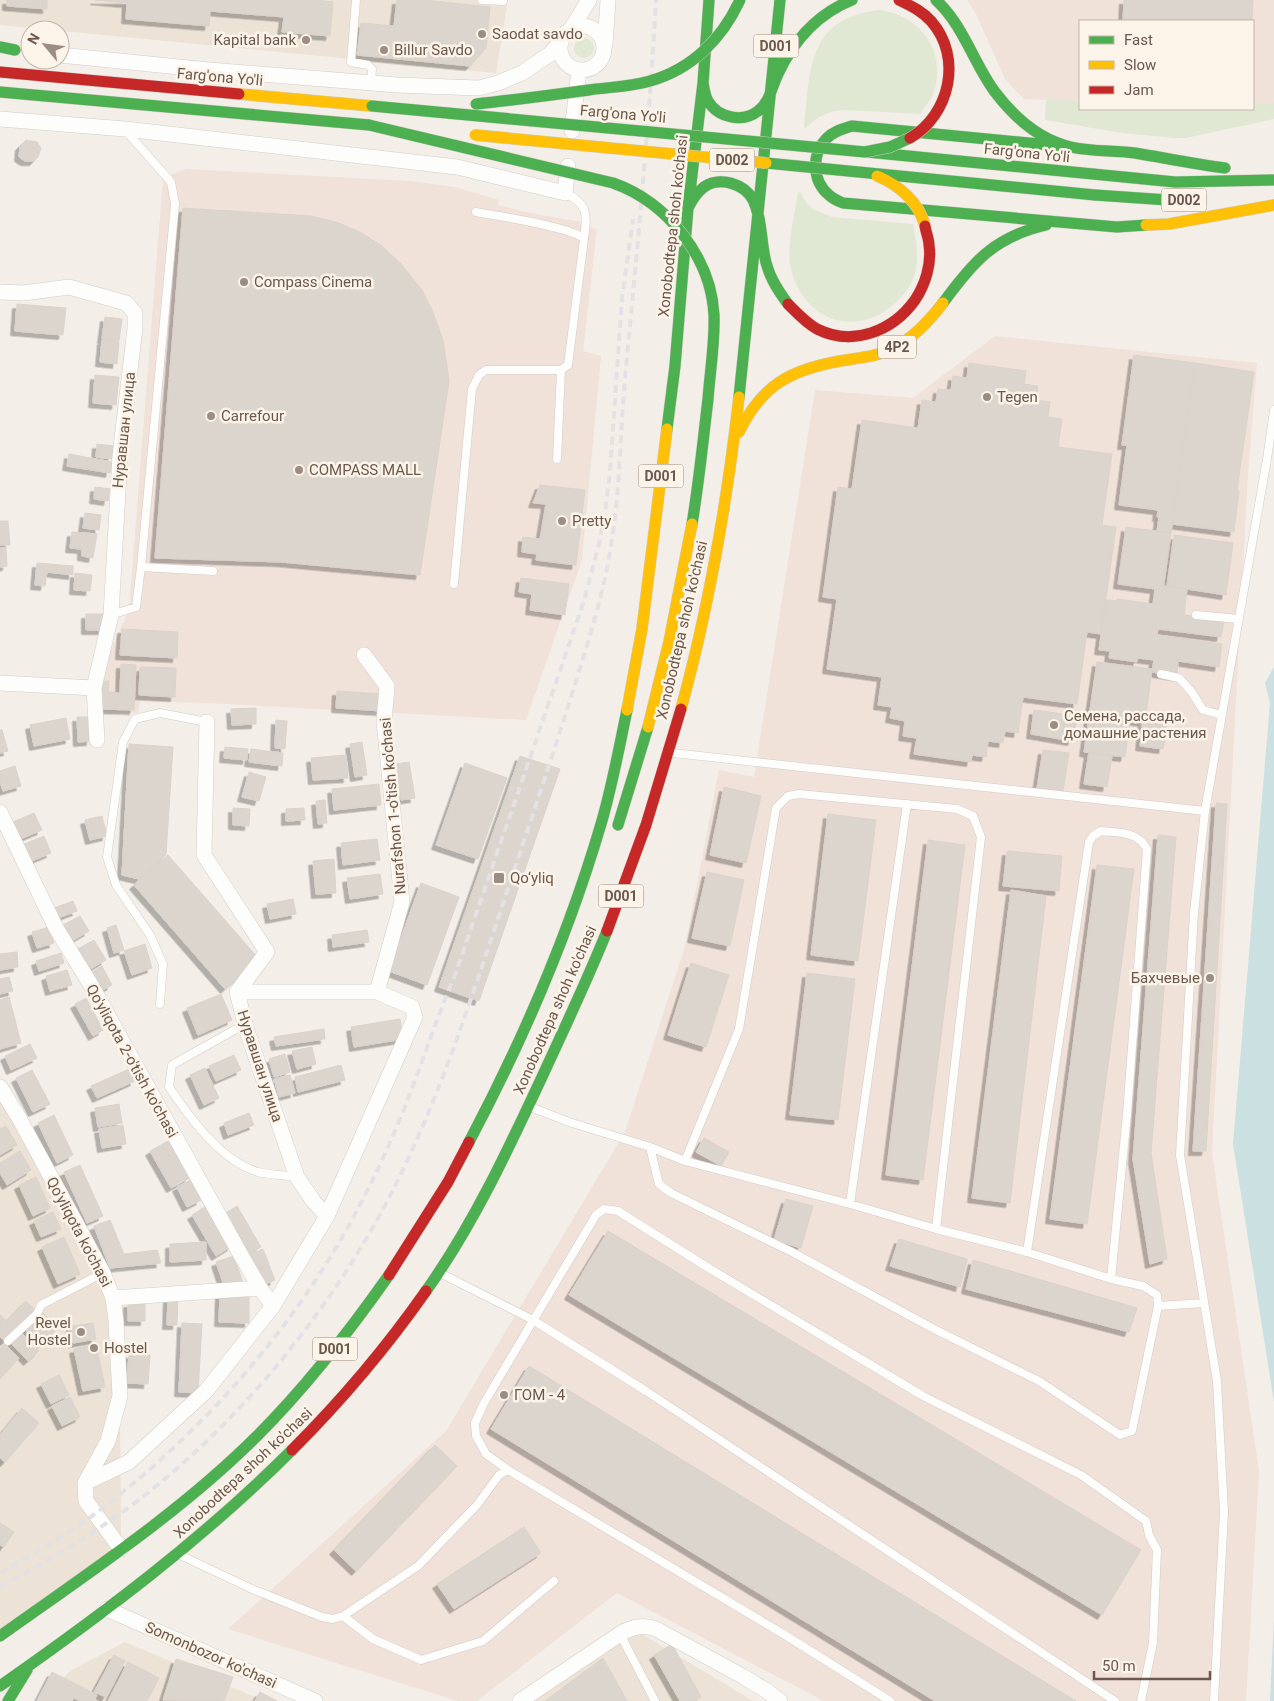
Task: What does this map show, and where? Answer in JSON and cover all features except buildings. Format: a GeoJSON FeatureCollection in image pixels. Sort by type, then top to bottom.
{"type":"FeatureCollection","features":[{"type":"Feature","properties":{"kind":"main road","name":"Xonobodtepa shoh ko'chasi"},"geometry":{"type":"LineString","coordinates":[[0,1636],[121,1549],[206,1483],[257,1436],[305,1385],[350,1330],[392,1271],[448,1182],[504,1073],[552,964],[601,824],[633,686],[642,629],[675,366],[688,208],[703,83],[709,0]]}},
{"type":"Feature","properties":{"kind":"main road"},"geometry":{"type":"LineString","coordinates":[[372,106],[449,107],[554,96],[648,81],[678,69],[707,49],[726,28],[740,0]]}},
{"type":"Feature","properties":{"kind":"main road","name":"Xonobodtepa shoh ko'chasi"},"geometry":{"type":"LineString","coordinates":[[0,1686],[107,1609],[178,1554],[248,1492],[317,1425],[382,1350],[412,1311],[438,1272],[487,1191],[529,1106],[623,891],[669,752],[700,632],[731,466],[759,217],[780,0]]}},
{"type":"Feature","properties":{"kind":"main road"},"geometry":{"type":"LineString","coordinates":[[703,83],[705,95],[711,106],[721,114],[733,118],[746,117],[757,112],[766,103],[791,49],[805,31],[822,15],[840,4],[852,0]]}},
{"type":"Feature","properties":{"kind":"main road"},"geometry":{"type":"LineString","coordinates":[[864,152],[882,150],[898,144],[921,131],[938,112],[948,89],[950,70],[945,41],[935,25],[921,10],[899,0]]}},
{"type":"Feature","properties":{"kind":"main road"},"geometry":{"type":"LineString","coordinates":[[936,0],[959,26],[983,74],[1002,102],[1033,129],[1070,147]]}},
{"type":"Feature","properties":{"kind":"main road","name":"Farg'ona Yo'li"},"geometry":{"type":"LineString","coordinates":[[0,72],[1176,182],[1274,180]]}},
{"type":"Feature","properties":{"kind":"main road"},"geometry":{"type":"LineString","coordinates":[[0,92],[369,125],[595,178],[624,187],[649,202],[671,222],[690,246],[702,269],[713,308],[713,340],[706,420],[694,508],[660,684],[620,822],[612,837]]}},
{"type":"Feature","properties":{"kind":"main road","name":"D002"},"geometry":{"type":"LineString","coordinates":[[369,125],[1095,195],[1180,200]]}},
{"type":"Feature","properties":{"kind":"main road"},"geometry":{"type":"LineString","coordinates":[[1072,223],[843,203],[831,198],[818,181],[815,166],[818,152],[824,140],[834,131],[852,126],[1132,153],[1191,164],[1274,174]]}},
{"type":"Feature","properties":{"kind":"main road"},"geometry":{"type":"LineString","coordinates":[[688,208],[694,196],[703,188],[715,183],[728,182],[740,186],[750,194],[757,204],[767,267],[774,285],[788,304],[799,316],[819,330],[834,334],[861,335],[882,330],[909,310],[921,293],[928,276],[931,257],[929,236],[922,217],[910,198],[884,179],[863,172]]}},
{"type":"Feature","properties":{"kind":"main road"},"geometry":{"type":"LineString","coordinates":[[1236,200],[1274,200]]}},
{"type":"Feature","properties":{"kind":"main road","name":"4P2"},"geometry":{"type":"LineString","coordinates":[[731,466],[743,423],[759,400],[779,381],[796,372],[814,366],[870,357],[898,346],[916,334],[931,319],[975,262],[993,247],[1010,237],[1046,225],[1072,223],[1117,227],[1169,224],[1274,205]]}},
{"type":"Feature","properties":{"kind":"main road"},"geometry":{"type":"LineString","coordinates":[[552,964],[604,854]]}},
{"type":"Feature","properties":{"kind":"main road"},"geometry":{"type":"LineString","coordinates":[[8,1701],[31,1665]]}},
{"type":"Feature","properties":{"kind":"street"},"geometry":{"type":"LineString","coordinates":[[70,56],[209,70],[371,83],[479,88],[498,84],[522,73],[550,54],[566,35],[589,0]]}},
{"type":"Feature","properties":{"kind":"street"},"geometry":{"type":"LineString","coordinates":[[604,46],[603,39],[593,28],[578,26],[566,35],[561,56],[565,62],[579,70],[585,70],[597,64],[604,53],[608,0]]}},
{"type":"Feature","properties":{"kind":"street"},"geometry":{"type":"LineString","coordinates":[[0,119],[125,129],[456,167],[565,193],[579,70]]}},
{"type":"Feature","properties":{"kind":"street"},"geometry":{"type":"LineString","coordinates":[[456,167],[468,162],[477,155],[487,141],[490,129],[484,109],[461,87]]}},
{"type":"Feature","properties":{"kind":"street","name":"Нуравшан улица"},"geometry":{"type":"LineString","coordinates":[[0,292],[23,293],[69,287],[126,304],[135,313],[135,328],[120,456],[111,615],[94,688],[97,740]]}},
{"type":"Feature","properties":{"kind":"street","name":"Nurafshon 1-o'tish ko'chasi"},"geometry":{"type":"LineString","coordinates":[[364,655],[387,686],[384,721],[402,902],[377,992]]}},
{"type":"Feature","properties":{"kind":"street"},"geometry":{"type":"LineString","coordinates":[[0,684],[94,688]]}},
{"type":"Feature","properties":{"kind":"street","name":"Нуравшан улица"},"geometry":{"type":"LineString","coordinates":[[207,722],[204,855],[267,952],[237,992],[245,1024],[297,1177],[314,1202],[327,1216]]}},
{"type":"Feature","properties":{"kind":"street","name":"Qo'yliqota 2-o'tish ko'chasi"},"geometry":{"type":"LineString","coordinates":[[0,812],[56,928],[91,985],[260,1288],[273,1306]]}},
{"type":"Feature","properties":{"kind":"street"},"geometry":{"type":"LineString","coordinates":[[121,1549],[86,1501],[85,1483],[130,1462],[206,1391],[273,1306],[327,1216],[415,1017],[412,1007],[377,992],[237,992]]}},
{"type":"Feature","properties":{"kind":"street","name":"Qo'yliqota ko'chasi"},"geometry":{"type":"LineString","coordinates":[[0,1086],[103,1273],[113,1298],[120,1396],[108,1441],[85,1483]]}},
{"type":"Feature","properties":{"kind":"street"},"geometry":{"type":"LineString","coordinates":[[113,1298],[260,1288]]}},
{"type":"Feature","properties":{"kind":"street","name":"Somonbozor ko'chasi"},"geometry":{"type":"LineString","coordinates":[[107,1609],[315,1701]]}},
{"type":"Feature","properties":{"kind":"street"},"geometry":{"type":"LineString","coordinates":[[520,1701],[620,1634],[636,1627],[647,1626],[744,1676],[780,1701]]}},
{"type":"Feature","properties":{"kind":"lane"},"geometry":{"type":"LineString","coordinates":[[356,0],[351,62],[368,65],[372,69],[371,83]]}},
{"type":"Feature","properties":{"kind":"lane"},"geometry":{"type":"LineString","coordinates":[[482,0],[503,2]]}},
{"type":"Feature","properties":{"kind":"lane"},"geometry":{"type":"LineString","coordinates":[[111,615],[136,608],[175,204],[171,182],[125,129]]}},
{"type":"Feature","properties":{"kind":"lane"},"geometry":{"type":"LineString","coordinates":[[454,584],[472,389],[479,375],[486,370],[561,370],[568,365],[586,220],[583,207],[577,199],[565,193]]}},
{"type":"Feature","properties":{"kind":"lane"},"geometry":{"type":"LineString","coordinates":[[476,212],[555,228],[581,236],[584,240]]}},
{"type":"Feature","properties":{"kind":"lane"},"geometry":{"type":"LineString","coordinates":[[557,459],[561,370]]}},
{"type":"Feature","properties":{"kind":"lane"},"geometry":{"type":"LineString","coordinates":[[1214,1701],[1224,1512],[1217,1381],[1180,1155],[1194,912],[1205,811],[1274,410]]}},
{"type":"Feature","properties":{"kind":"lane"},"geometry":{"type":"LineString","coordinates":[[141,567],[213,571]]}},
{"type":"Feature","properties":{"kind":"lane"},"geometry":{"type":"LineString","coordinates":[[1196,615],[1239,619]]}},
{"type":"Feature","properties":{"kind":"lane"},"geometry":{"type":"LineString","coordinates":[[1162,674],[1179,678],[1191,691],[1203,710],[1222,715]]}},
{"type":"Feature","properties":{"kind":"lane"},"geometry":{"type":"LineString","coordinates":[[160,1004],[163,964],[150,935],[116,885],[107,857],[123,742],[135,719],[160,713],[207,722]]}},
{"type":"Feature","properties":{"kind":"lane"},"geometry":{"type":"LineString","coordinates":[[669,752],[1205,811]]}},
{"type":"Feature","properties":{"kind":"lane"},"geometry":{"type":"LineString","coordinates":[[685,1161],[739,1029],[776,808],[788,796],[798,794],[957,809],[973,816],[982,837],[936,1229]]}},
{"type":"Feature","properties":{"kind":"lane"},"geometry":{"type":"LineString","coordinates":[[850,1204],[907,804]]}},
{"type":"Feature","properties":{"kind":"lane"},"geometry":{"type":"LineString","coordinates":[[1027,1252],[1090,842],[1093,836],[1101,831],[1134,836],[1143,841],[1147,849],[1127,1114],[1112,1279]]}},
{"type":"Feature","properties":{"kind":"lane"},"geometry":{"type":"LineString","coordinates":[[245,1024],[172,1065],[169,1088],[190,1119],[233,1161],[259,1172],[297,1177]]}},
{"type":"Feature","properties":{"kind":"lane"},"geometry":{"type":"LineString","coordinates":[[529,1106],[569,1122],[650,1147],[685,1161],[1027,1252],[1112,1279],[1143,1286],[1158,1295],[1158,1306],[1132,1431],[1120,1435],[1039,1382],[934,1330],[792,1252],[671,1193],[659,1184],[650,1147]]}},
{"type":"Feature","properties":{"kind":"lane"},"geometry":{"type":"LineString","coordinates":[[890,1701],[785,1635],[508,1470],[486,1454],[476,1436],[475,1423],[484,1403],[596,1215],[604,1209],[618,1211],[741,1288],[923,1396],[1081,1475],[1146,1521],[1149,1536],[1157,1550],[1153,1643],[1140,1701]]}},
{"type":"Feature","properties":{"kind":"lane"},"geometry":{"type":"LineString","coordinates":[[438,1272],[533,1320],[654,1396],[1115,1701]]}},
{"type":"Feature","properties":{"kind":"lane"},"geometry":{"type":"LineString","coordinates":[[8,1341],[37,1314],[41,1305],[103,1273]]}},
{"type":"Feature","properties":{"kind":"lane"},"geometry":{"type":"LineString","coordinates":[[1158,1306],[1204,1303]]}},
{"type":"Feature","properties":{"kind":"lane"},"geometry":{"type":"LineString","coordinates":[[178,1554],[252,1589],[322,1617],[333,1619],[343,1616],[418,1566],[477,1505],[499,1475],[508,1470]]}},
{"type":"Feature","properties":{"kind":"lane"},"geometry":{"type":"LineString","coordinates":[[343,1616],[373,1640],[422,1660],[483,1641],[554,1582]]}},
{"type":"Feature","properties":{"kind":"lane"},"geometry":{"type":"LineString","coordinates":[[620,1634],[655,1701]]}},
{"type":"Feature","properties":{"kind":"shaded area"},"geometry":{"type":"Polygon","coordinates":[[[0,0],[508,0],[496,73],[70,32],[70,20],[20,20],[20,27],[0,25],[0,0]]]}},
{"type":"Feature","properties":{"kind":"shaded area"},"geometry":{"type":"Polygon","coordinates":[[[967,0],[1274,0],[1274,103],[1254,104],[1254,20],[1079,20],[1079,101],[1024,99],[1005,79],[976,14],[967,0]]]}},
{"type":"Feature","properties":{"kind":"shaded area"},"geometry":{"type":"Polygon","coordinates":[[[186,169],[411,181],[455,187],[499,200],[498,205],[582,222],[597,230],[583,351],[601,356],[582,560],[526,720],[140,701],[138,713],[97,712],[97,681],[129,610],[163,178],[186,169]]]}},
{"type":"Feature","properties":{"kind":"shaded area"},"geometry":{"type":"Polygon","coordinates":[[[995,336],[1257,363],[1248,474],[1212,1153],[1259,1471],[1246,1701],[824,1701],[617,1593],[477,1701],[458,1701],[228,1629],[446,1431],[625,1132],[685,946],[719,770],[754,777],[815,390],[913,398],[995,336]]]}},
{"type":"Feature","properties":{"kind":"shaded area"},"geometry":{"type":"Polygon","coordinates":[[[1274,667],[1274,1402],[1233,1144],[1270,703],[1265,683],[1274,667]]]}},
{"type":"Feature","properties":{"kind":"shaded area"},"geometry":{"type":"Polygon","coordinates":[[[0,1094],[113,1298],[120,1396],[121,1549],[0,1636],[0,1094]]]}},
{"type":"Feature","properties":{"kind":"shaded area"},"geometry":{"type":"Polygon","coordinates":[[[1274,1618],[1274,1701],[1270,1701],[1274,1618]]]}},
{"type":"Feature","properties":{"kind":"shaded area"},"geometry":{"type":"Polygon","coordinates":[[[622,1622],[753,1701],[522,1701],[622,1622]]]}},
{"type":"Feature","properties":{"kind":"shaded area"},"geometry":{"type":"Polygon","coordinates":[[[125,1642],[264,1701],[42,1701],[70,1671],[125,1642]]]}},
{"type":"Feature","properties":{"kind":"green space"},"geometry":{"type":"Polygon","coordinates":[[[880,10],[908,20],[919,28],[928,39],[934,51],[937,65],[937,80],[930,100],[920,114],[845,110],[828,113],[804,128],[811,67],[825,35],[838,24],[856,15],[880,10]]]}},
{"type":"Feature","properties":{"kind":"green space"},"geometry":{"type":"Polygon","coordinates":[[[584,38],[591,41],[594,48],[591,55],[584,58],[577,55],[574,48],[577,41],[584,38]]]}},
{"type":"Feature","properties":{"kind":"green space"},"geometry":{"type":"Polygon","coordinates":[[[1046,99],[1079,101],[1079,110],[1254,110],[1254,104],[1274,103],[1274,119],[1186,138],[1122,133],[1045,120],[1046,99]]]}},
{"type":"Feature","properties":{"kind":"green space"},"geometry":{"type":"Polygon","coordinates":[[[798,192],[801,193],[813,209],[832,217],[913,224],[917,252],[916,269],[911,284],[898,301],[878,315],[862,321],[845,322],[830,318],[816,310],[804,298],[795,282],[789,256],[790,238],[798,192]]]}},
{"type":"Feature","properties":{"kind":"railway"},"geometry":{"type":"LineString","coordinates":[[0,1587],[74,1544],[145,1495],[226,1422],[264,1381],[299,1338],[332,1292],[362,1245],[389,1197],[427,1115],[466,1014],[543,782],[589,640],[606,574],[618,491],[625,378],[646,142],[656,0]]}},
{"type":"Feature","properties":{"kind":"railway"},"geometry":{"type":"LineString","coordinates":[[0,1573],[58,1539],[92,1516],[169,1452],[206,1416],[240,1379],[302,1300],[330,1258],[381,1162],[404,1109],[455,975],[584,601],[600,540],[606,505],[622,298],[633,219]]}},
{"type":"Feature","properties":{"kind":"traffic: fast"},"geometry":{"type":"LineString","coordinates":[[667,429],[675,366],[688,208],[703,83],[709,0]]}},
{"type":"Feature","properties":{"kind":"traffic: fast"},"geometry":{"type":"LineString","coordinates":[[476,104],[627,86],[665,76],[692,60],[715,40],[740,0]]}},
{"type":"Feature","properties":{"kind":"traffic: fast"},"geometry":{"type":"LineString","coordinates":[[739,397],[780,0]]}},
{"type":"Feature","properties":{"kind":"traffic: fast"},"geometry":{"type":"LineString","coordinates":[[703,83],[707,99],[712,107],[724,115],[738,118],[752,115],[765,103],[784,62],[799,39],[817,21],[839,6],[852,0]]}},
{"type":"Feature","properties":{"kind":"traffic: fast"},"geometry":{"type":"LineString","coordinates":[[936,0],[954,21],[995,92],[1019,119],[1038,133],[1060,144],[1079,149],[1135,153],[1225,168]]}},
{"type":"Feature","properties":{"kind":"traffic: fast"},"geometry":{"type":"LineString","coordinates":[[0,47],[15,50]]}},
{"type":"Feature","properties":{"kind":"traffic: fast"},"geometry":{"type":"LineString","coordinates":[[0,92],[369,125]]}},
{"type":"Feature","properties":{"kind":"traffic: fast"},"geometry":{"type":"LineString","coordinates":[[372,106],[865,152],[890,147],[910,138]]}},
{"type":"Feature","properties":{"kind":"traffic: fast"},"geometry":{"type":"LineString","coordinates":[[369,125],[613,183],[651,203],[683,234],[705,273],[711,293],[714,315],[708,399],[692,524]]}},
{"type":"Feature","properties":{"kind":"traffic: fast"},"geometry":{"type":"LineString","coordinates":[[1070,147],[852,126],[836,132],[827,138],[818,152],[816,167],[819,182],[823,189],[832,198],[843,203],[1117,227],[1146,225]]}},
{"type":"Feature","properties":{"kind":"traffic: fast"},"geometry":{"type":"LineString","coordinates":[[867,152],[1175,182],[1274,180]]}},
{"type":"Feature","properties":{"kind":"traffic: fast"},"geometry":{"type":"LineString","coordinates":[[766,163],[1095,195]]}},
{"type":"Feature","properties":{"kind":"traffic: fast"},"geometry":{"type":"LineString","coordinates":[[688,208],[701,189],[717,182],[731,183],[749,194],[758,213],[767,267],[776,286],[788,304]]}},
{"type":"Feature","properties":{"kind":"traffic: fast"},"geometry":{"type":"LineString","coordinates":[[1095,195],[1168,200]]}},
{"type":"Feature","properties":{"kind":"traffic: fast"},"geometry":{"type":"LineString","coordinates":[[943,303],[964,275],[986,253],[1012,236],[1046,225]]}},
{"type":"Feature","properties":{"kind":"traffic: fast"},"geometry":{"type":"LineString","coordinates":[[469,1142],[526,1026],[574,906],[605,810],[627,710]]}},
{"type":"Feature","properties":{"kind":"traffic: fast"},"geometry":{"type":"LineString","coordinates":[[618,825],[648,727]]}},
{"type":"Feature","properties":{"kind":"traffic: fast"},"geometry":{"type":"LineString","coordinates":[[426,1291],[459,1240],[503,1159],[592,968],[607,931]]}},
{"type":"Feature","properties":{"kind":"traffic: fast"},"geometry":{"type":"LineString","coordinates":[[0,1636],[100,1566],[197,1491],[228,1464],[310,1379],[389,1275]]}},
{"type":"Feature","properties":{"kind":"traffic: fast"},"geometry":{"type":"LineString","coordinates":[[0,1686],[77,1631],[188,1545],[292,1450]]}},
{"type":"Feature","properties":{"kind":"traffic: fast"},"geometry":{"type":"LineString","coordinates":[[8,1701],[27,1670]]}},
{"type":"Feature","properties":{"kind":"traffic: slow"},"geometry":{"type":"LineString","coordinates":[[239,94],[372,106]]}},
{"type":"Feature","properties":{"kind":"traffic: slow"},"geometry":{"type":"LineString","coordinates":[[475,135],[766,163]]}},
{"type":"Feature","properties":{"kind":"traffic: slow"},"geometry":{"type":"LineString","coordinates":[[877,176],[893,184],[907,195],[918,209],[925,226]]}},
{"type":"Feature","properties":{"kind":"traffic: slow"},"geometry":{"type":"LineString","coordinates":[[1146,225],[1169,224],[1274,205]]}},
{"type":"Feature","properties":{"kind":"traffic: slow"},"geometry":{"type":"LineString","coordinates":[[739,432],[757,402],[779,382],[806,369],[886,352],[900,345],[920,329],[943,303]]}},
{"type":"Feature","properties":{"kind":"traffic: slow"},"geometry":{"type":"LineString","coordinates":[[681,709],[700,632],[716,554],[729,476],[739,397]]}},
{"type":"Feature","properties":{"kind":"traffic: slow"},"geometry":{"type":"LineString","coordinates":[[627,710],[642,629],[667,429]]}},
{"type":"Feature","properties":{"kind":"traffic: slow"},"geometry":{"type":"LineString","coordinates":[[648,727],[669,642],[692,524]]}},
{"type":"Feature","properties":{"kind":"traffic: jam"},"geometry":{"type":"LineString","coordinates":[[899,0],[928,17],[931,21],[941,35],[947,51],[949,68],[948,84],[943,100],[935,115],[924,128],[910,138]]}},
{"type":"Feature","properties":{"kind":"traffic: jam"},"geometry":{"type":"LineString","coordinates":[[0,72],[239,94]]}},
{"type":"Feature","properties":{"kind":"traffic: jam"},"geometry":{"type":"LineString","coordinates":[[788,304],[813,327],[831,334],[858,336],[884,328],[906,311],[915,300],[925,281],[929,267],[930,252],[925,226]]}},
{"type":"Feature","properties":{"kind":"traffic: jam"},"geometry":{"type":"LineString","coordinates":[[607,931],[646,825],[681,709]]}},
{"type":"Feature","properties":{"kind":"traffic: jam"},"geometry":{"type":"LineString","coordinates":[[389,1275],[448,1182],[469,1142]]}},
{"type":"Feature","properties":{"kind":"traffic: jam"},"geometry":{"type":"LineString","coordinates":[[292,1450],[362,1374],[426,1291]]}},
{"type":"Feature","properties":{"kind":"place","name":"Saodat savdo"},"geometry":{"type":"Point","coordinates":[482,34]}},
{"type":"Feature","properties":{"kind":"place","name":"Kapital bank"},"geometry":{"type":"Point","coordinates":[306,40]}},
{"type":"Feature","properties":{"kind":"place","name":"Billur Savdo"},"geometry":{"type":"Point","coordinates":[384,50]}},
{"type":"Feature","properties":{"kind":"place","name":"Compass Cinema"},"geometry":{"type":"Point","coordinates":[244,282]}},
{"type":"Feature","properties":{"kind":"place","name":"Tegen"},"geometry":{"type":"Point","coordinates":[987,397]}},
{"type":"Feature","properties":{"kind":"place","name":"Carrefour"},"geometry":{"type":"Point","coordinates":[211,416]}},
{"type":"Feature","properties":{"kind":"place","name":"COMPASS MALL"},"geometry":{"type":"Point","coordinates":[299,470]}},
{"type":"Feature","properties":{"kind":"place","name":"Pretty"},"geometry":{"type":"Point","coordinates":[562,521]}},
{"type":"Feature","properties":{"kind":"place","name":"Семена, рассада, домашние растения"},"geometry":{"type":"Point","coordinates":[1054,725]}},
{"type":"Feature","properties":{"kind":"place","name":"Qo‘yliq"},"geometry":{"type":"Point","coordinates":[499,878]}},
{"type":"Feature","properties":{"kind":"place","name":"Бахчевые"},"geometry":{"type":"Point","coordinates":[1210,978]}},
{"type":"Feature","properties":{"kind":"place","name":"Revel Hostel"},"geometry":{"type":"Point","coordinates":[81,1332]}},
{"type":"Feature","properties":{"kind":"place","name":"Hostel"},"geometry":{"type":"Point","coordinates":[94,1348]}},
{"type":"Feature","properties":{"kind":"place","name":"ГОМ - 4"},"geometry":{"type":"Point","coordinates":[504,1395]}}]}
